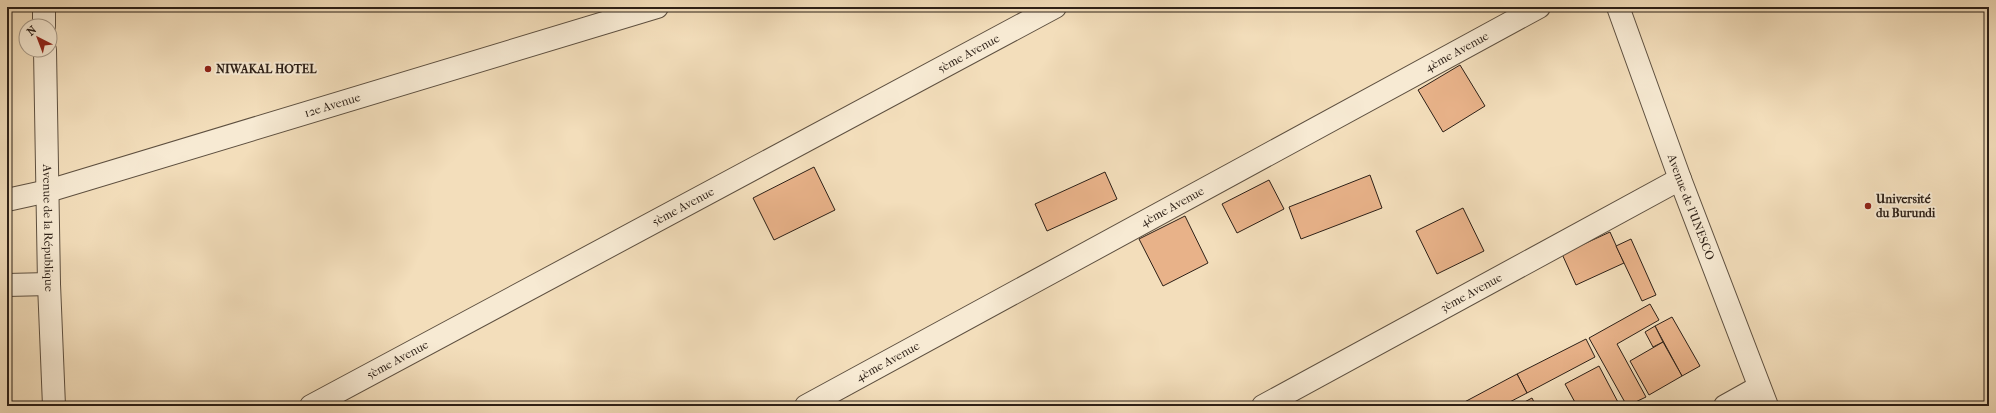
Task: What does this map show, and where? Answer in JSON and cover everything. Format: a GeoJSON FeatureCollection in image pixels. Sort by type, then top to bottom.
{"type":"FeatureCollection","features":[{"type":"Feature","properties":{"kind":"street"},"geometry":{"type":"LineString","coordinates":[[44,7],[44,18]]}},
{"type":"Feature","properties":{"kind":"street","name":"12e Avenue"},"geometry":{"type":"LineString","coordinates":[[7,200],[48,191],[657,7]]}},
{"type":"Feature","properties":{"kind":"street","name":"5ème Avenue"},"geometry":{"type":"LineString","coordinates":[[311,406],[1055,7]]}},
{"type":"Feature","properties":{"kind":"street","name":"4ème Avenue"},"geometry":{"type":"LineString","coordinates":[[806,406],[1540,7]]}},
{"type":"Feature","properties":{"kind":"street","name":"Avenue de l'UNESCO"},"geometry":{"type":"LineString","coordinates":[[1618,7],[1680,179],[1763,397]]}},
{"type":"Feature","properties":{"kind":"street","name":"Avenue de la République"},"geometry":{"type":"LineString","coordinates":[[45,58],[49,284],[54,406]]}},
{"type":"Feature","properties":{"kind":"street","name":"3ème Avenue"},"geometry":{"type":"LineString","coordinates":[[1262,406],[1680,179]]}},
{"type":"Feature","properties":{"kind":"street"},"geometry":{"type":"LineString","coordinates":[[7,285],[49,284]]}},
{"type":"Feature","properties":{"kind":"street"},"geometry":{"type":"LineString","coordinates":[[1725,406],[1763,397]]}},
{"type":"Feature","properties":{"kind":"building"},"geometry":{"type":"Polygon","coordinates":[[[1460,65],[1485,106],[1443,132],[1418,90],[1460,65]]]}},
{"type":"Feature","properties":{"kind":"building"},"geometry":{"type":"Polygon","coordinates":[[[814,167],[835,210],[774,240],[753,198],[814,167]]]}},
{"type":"Feature","properties":{"kind":"building"},"geometry":{"type":"Polygon","coordinates":[[[1105,172],[1117,199],[1047,231],[1035,204],[1105,172]]]}},
{"type":"Feature","properties":{"kind":"building"},"geometry":{"type":"Polygon","coordinates":[[[1370,175],[1382,208],[1301,239],[1289,207],[1370,175]]]}},
{"type":"Feature","properties":{"kind":"building"},"geometry":{"type":"Polygon","coordinates":[[[1269,180],[1284,209],[1237,233],[1222,204],[1269,180]]]}},
{"type":"Feature","properties":{"kind":"building"},"geometry":{"type":"Polygon","coordinates":[[[1463,208],[1484,251],[1437,274],[1416,231],[1463,208]]]}},
{"type":"Feature","properties":{"kind":"building"},"geometry":{"type":"Polygon","coordinates":[[[1185,216],[1208,263],[1163,286],[1139,239],[1185,216]]]}},
{"type":"Feature","properties":{"kind":"building"},"geometry":{"type":"Polygon","coordinates":[[[1610,232],[1624,263],[1576,285],[1562,254],[1610,232]]]}},
{"type":"Feature","properties":{"kind":"building"},"geometry":{"type":"Polygon","coordinates":[[[1631,239],[1656,295],[1642,301],[1616,246],[1631,239]]]}},
{"type":"Feature","properties":{"kind":"building"},"geometry":{"type":"Polygon","coordinates":[[[1650,304],[1659,320],[1617,344],[1646,397],[1627,406],[1589,338],[1650,304]]]}},
{"type":"Feature","properties":{"kind":"building"},"geometry":{"type":"Polygon","coordinates":[[[1672,317],[1700,366],[1682,376],[1655,326],[1672,317]]]}},
{"type":"Feature","properties":{"kind":"building"},"geometry":{"type":"Polygon","coordinates":[[[1655,326],[1663,342],[1653,347],[1645,332],[1655,326]]]}},
{"type":"Feature","properties":{"kind":"building"},"geometry":{"type":"Polygon","coordinates":[[[1586,339],[1595,357],[1527,393],[1517,374],[1586,339]]]}},
{"type":"Feature","properties":{"kind":"building"},"geometry":{"type":"Polygon","coordinates":[[[1663,342],[1682,376],[1649,395],[1630,361],[1663,342]]]}},
{"type":"Feature","properties":{"kind":"building"},"geometry":{"type":"Polygon","coordinates":[[[1599,366],[1620,406],[1577,406],[1565,384],[1599,366]]]}},
{"type":"Feature","properties":{"kind":"building"},"geometry":{"type":"Polygon","coordinates":[[[1517,374],[1527,393],[1502,406],[1457,406],[1517,374]]]}},
{"type":"Feature","properties":{"kind":"building"},"geometry":{"type":"Polygon","coordinates":[[[1532,398],[1536,406],[1517,406],[1532,398]]]}},
{"type":"Feature","properties":{"kind":"place","name":"NIWAKAL HOTEL"},"geometry":{"type":"Point","coordinates":[208,69]}},
{"type":"Feature","properties":{"kind":"place","name":"Université du Burundi"},"geometry":{"type":"Point","coordinates":[1868,206]}}]}
